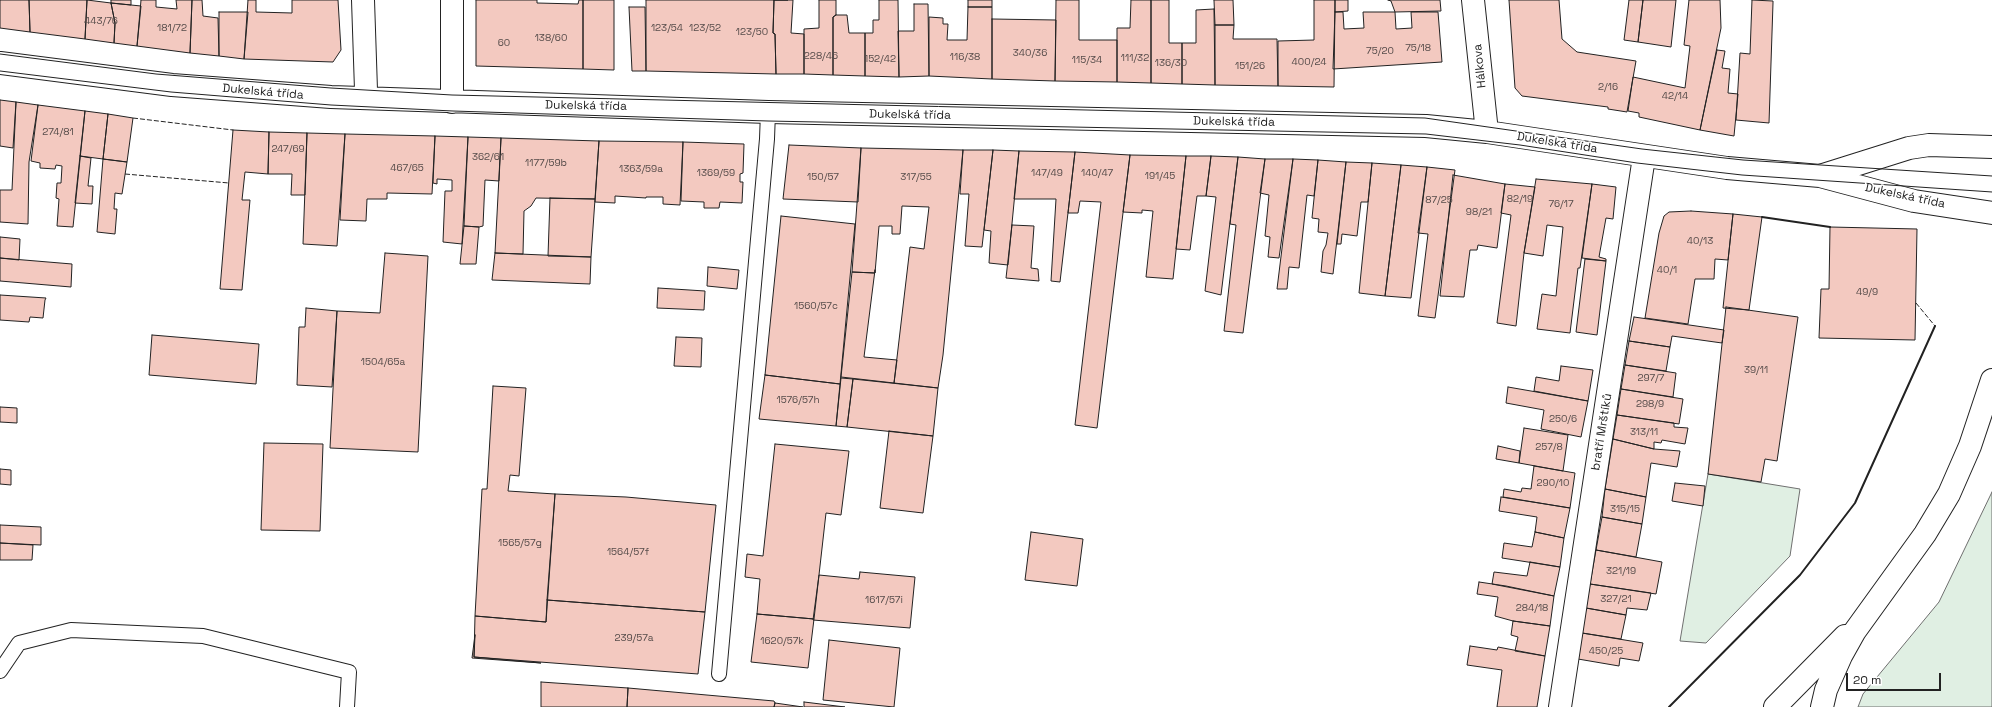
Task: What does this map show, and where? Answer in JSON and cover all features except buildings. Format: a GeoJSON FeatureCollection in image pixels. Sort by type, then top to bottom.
{"type":"FeatureCollection","features":[{"type":"Feature","properties":{"kind":"main road"},"geometry":{"type":"LineString","coordinates":[[363,0],[365,98]]}},
{"type":"Feature","properties":{"kind":"main road"},"geometry":{"type":"LineString","coordinates":[[452,0],[452,102]]}},
{"type":"Feature","properties":{"kind":"main road","name":"Hálkova"},"geometry":{"type":"LineString","coordinates":[[1474,0],[1487,132]]}},
{"type":"Feature","properties":{"kind":"main road","name":"Dukelská třída"},"geometry":{"type":"LineString","coordinates":[[0,63],[172,85],[331,97],[768,112],[1426,126],[1487,132],[1644,157],[1727,168],[1820,176],[1914,201],[1992,212]]}},
{"type":"Feature","properties":{"kind":"main road","name":"Dukelská třída"},"geometry":{"type":"LineString","coordinates":[[1820,176],[1909,148],[1929,145],[1992,147]]}},
{"type":"Feature","properties":{"kind":"main road","name":"bratří Mrštíků"},"geometry":{"type":"LineString","coordinates":[[1560,707],[1644,157]]}},
{"type":"Feature","properties":{"kind":"main road"},"geometry":{"type":"LineString","coordinates":[[1822,707],[1826,690],[1841,656],[1872,608],[1925,534],[1949,494],[1970,446],[1992,380]]}},
{"type":"Feature","properties":{"kind":"main road"},"geometry":{"type":"LineString","coordinates":[[1775,707],[1872,608]]}},
{"type":"Feature","properties":{"kind":"lane"},"geometry":{"type":"LineString","coordinates":[[719,674],[767,139],[768,112]]}},
{"type":"Feature","properties":{"kind":"lane"},"geometry":{"type":"LineString","coordinates":[[0,671],[19,643],[71,630],[203,636],[349,672],[347,707]]}},
{"type":"Feature","properties":{"kind":"green space"},"geometry":{"type":"Polygon","coordinates":[[[1708,474],[1800,489],[1790,556],[1706,643],[1680,641],[1708,474]]]}},
{"type":"Feature","properties":{"kind":"green space"},"geometry":{"type":"Polygon","coordinates":[[[1992,492],[1992,707],[1858,707],[1863,694],[1939,602],[1992,492]]]}},
{"type":"Feature","properties":{"kind":"tram line"},"geometry":{"type":"LineString","coordinates":[[0,54],[156,74],[331,88],[452,95],[1425,118],[1642,149],[1743,160],[1992,176]]}},
{"type":"Feature","properties":{"kind":"tram line"},"geometry":{"type":"LineString","coordinates":[[0,71],[171,92],[331,105],[453,111],[768,121],[1426,134],[1520,145],[1637,163],[1742,175],[1992,192]]}},
{"type":"Feature","properties":{"kind":"fence"},"geometry":{"type":"LineString","coordinates":[[133,118],[233,130]]}},
{"type":"Feature","properties":{"kind":"fence"},"geometry":{"type":"LineString","coordinates":[[125,174],[229,183]]}},
{"type":"Feature","properties":{"kind":"fence"},"geometry":{"type":"LineString","coordinates":[[1916,303],[1935,326]]}},
{"type":"Feature","properties":{"kind":"wall"},"geometry":{"type":"LineString","coordinates":[[1762,217],[1830,227]]}},
{"type":"Feature","properties":{"kind":"wall"},"geometry":{"type":"LineString","coordinates":[[1669,707],[1800,575],[1855,503],[1935,326]]}}]}
